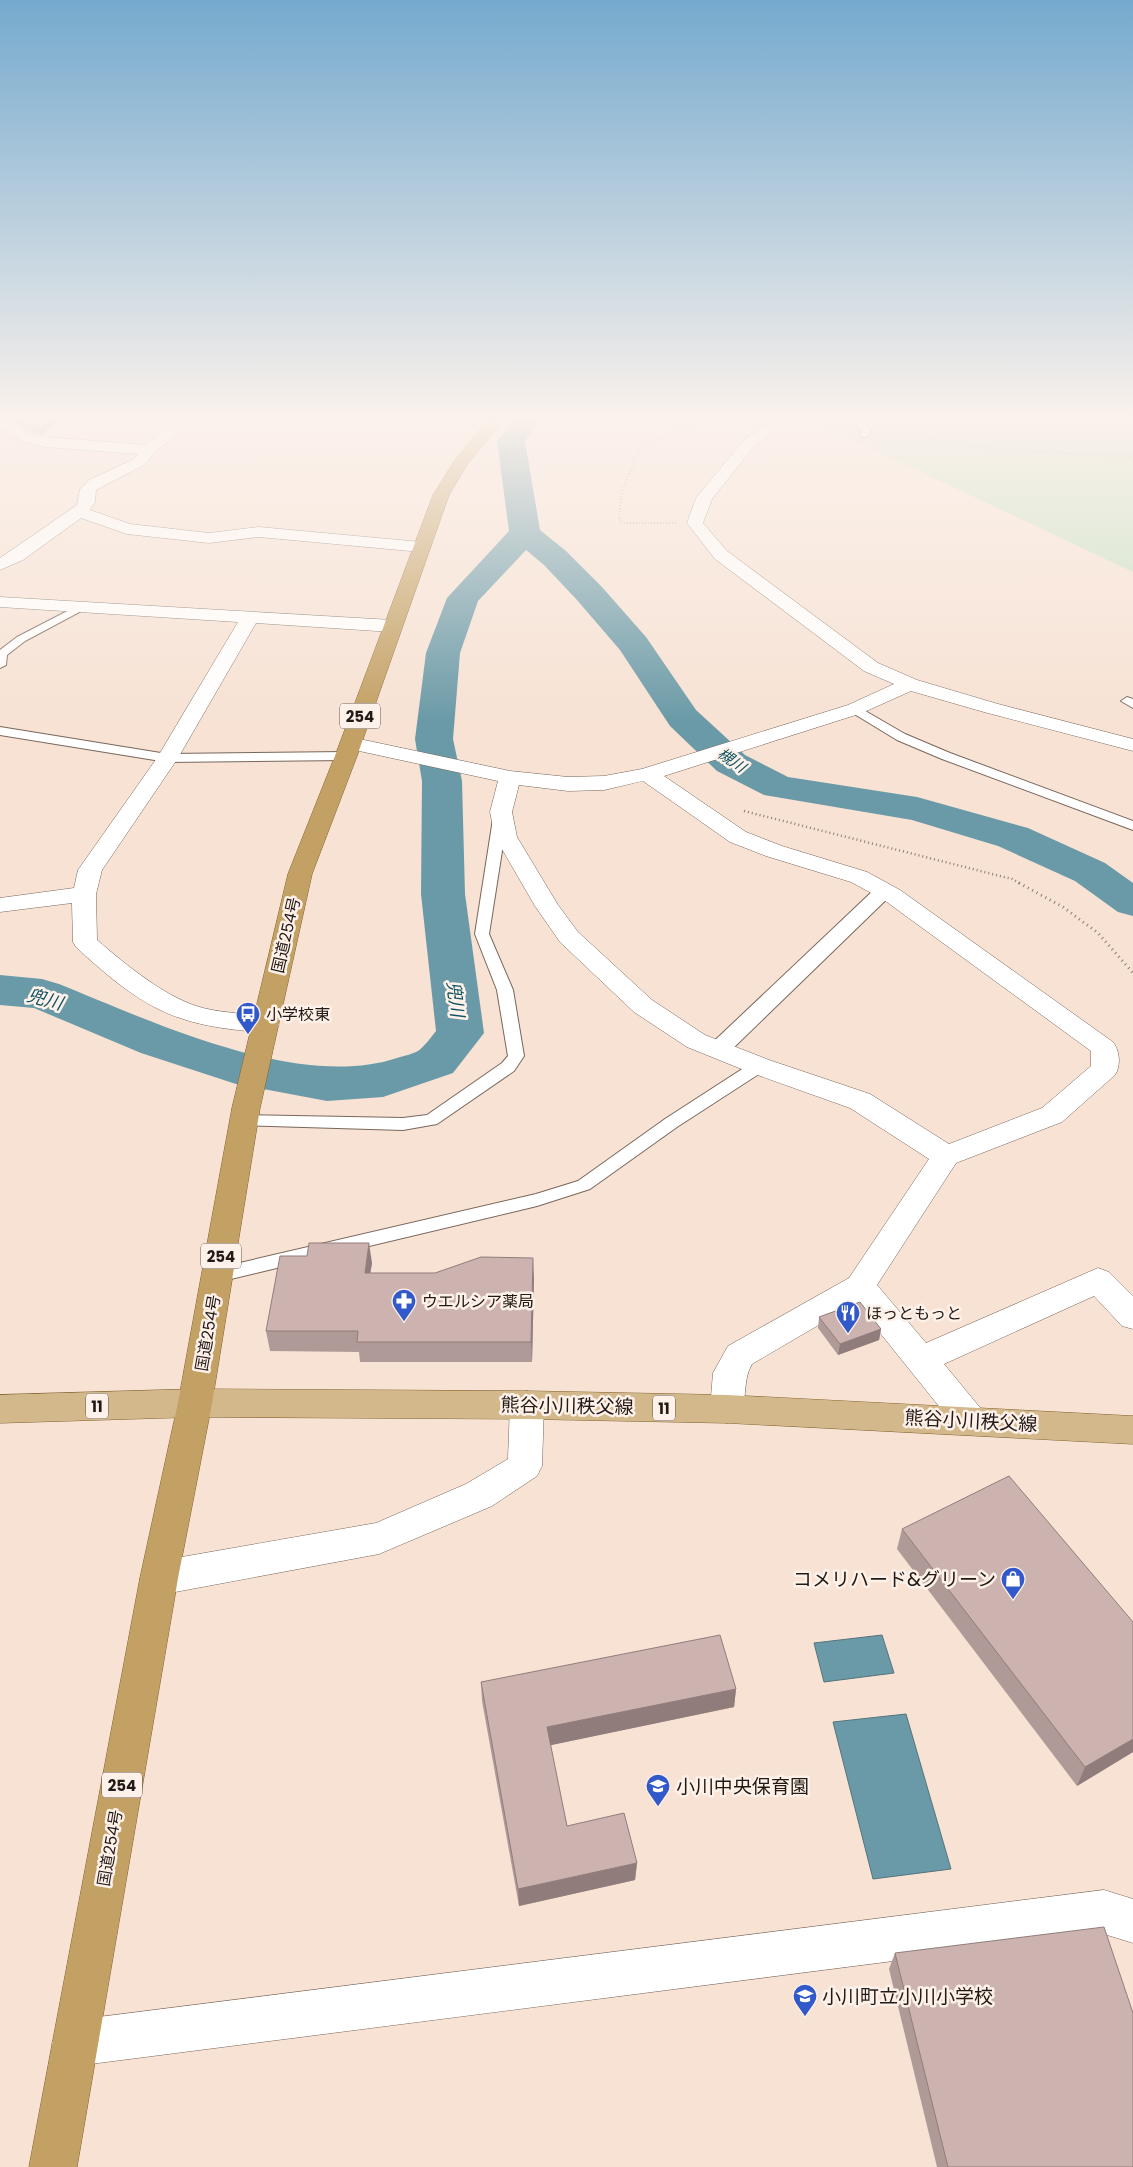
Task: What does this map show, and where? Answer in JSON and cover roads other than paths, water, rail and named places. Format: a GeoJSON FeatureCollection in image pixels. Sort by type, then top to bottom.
{"type":"FeatureCollection","features":[{"type":"Feature","properties":{"kind":"highway","name":"国道254号"},"geometry":{"type":"LineString","coordinates":[[53,2167],[159,1578],[195,1404],[245,1114],[300,874],[348,749],[432,519]]}},
{"type":"Feature","properties":{"kind":"main road","name":"熊谷小川秩父線"},"geometry":{"type":"LineString","coordinates":[[0,1410],[195,1404],[527,1405],[727,1409],[970,1420],[1133,1430]]}},
{"type":"Feature","properties":{"kind":"street"},"geometry":{"type":"LineString","coordinates":[[0,565],[17,556],[69,519]]}},
{"type":"Feature","properties":{"kind":"street"},"geometry":{"type":"LineString","coordinates":[[99,519],[127,529],[208,538],[259,532],[421,547]]}},
{"type":"Feature","properties":{"kind":"street"},"geometry":{"type":"LineString","coordinates":[[696,519],[695,523],[721,554],[870,667],[910,684],[991,708],[1133,744]]}},
{"type":"Feature","properties":{"kind":"street"},"geometry":{"type":"LineString","coordinates":[[0,602],[392,626]]}},
{"type":"Feature","properties":{"kind":"street"},"geometry":{"type":"LineString","coordinates":[[250,618],[167,758],[90,870],[84,894],[85,942],[100,956],[159,996],[184,1010],[265,1029]]}},
{"type":"Feature","properties":{"kind":"street"},"geometry":{"type":"LineString","coordinates":[[348,749],[415,756],[502,775],[568,784],[604,783],[650,773],[855,709],[910,684]]}},
{"type":"Feature","properties":{"kind":"street"},"geometry":{"type":"LineString","coordinates":[[650,773],[738,837],[774,851],[859,877],[884,891],[1104,1048],[1105,1069],[1052,1115],[946,1156],[860,1286],[740,1355],[730,1373],[727,1409]]}},
{"type":"Feature","properties":{"kind":"street"},"geometry":{"type":"LineString","coordinates":[[502,775],[501,812],[506,837],[547,906],[569,937],[643,1006],[696,1041],[860,1101],[946,1156]]}},
{"type":"Feature","properties":{"kind":"street"},"geometry":{"type":"LineString","coordinates":[[718,1050],[884,891]]}},
{"type":"Feature","properties":{"kind":"street"},"geometry":{"type":"LineString","coordinates":[[0,905],[84,894]]}},
{"type":"Feature","properties":{"kind":"street"},"geometry":{"type":"LineString","coordinates":[[921,1360],[1098,1280],[1127,1302]]}},
{"type":"Feature","properties":{"kind":"street"},"geometry":{"type":"LineString","coordinates":[[860,1286],[970,1420]]}},
{"type":"Feature","properties":{"kind":"street"},"geometry":{"type":"LineString","coordinates":[[159,1578],[379,1538],[480,1495],[525,1466],[527,1405]]}},
{"type":"Feature","properties":{"kind":"street"},"geometry":{"type":"LineString","coordinates":[[75,2043],[1104,1912],[1133,1921]]}},
{"type":"Feature","properties":{"kind":"lane"},"geometry":{"type":"LineString","coordinates":[[0,665],[2,654],[21,639],[81,607]]}},
{"type":"Feature","properties":{"kind":"lane"},"geometry":{"type":"LineString","coordinates":[[855,709],[901,737],[946,756],[1133,826]]}},
{"type":"Feature","properties":{"kind":"lane"},"geometry":{"type":"LineString","coordinates":[[0,730],[167,758],[348,749]]}},
{"type":"Feature","properties":{"kind":"lane"},"geometry":{"type":"LineString","coordinates":[[245,1114],[403,1124],[431,1120],[508,1067],[516,1056],[504,990],[482,934],[501,812]]}},
{"type":"Feature","properties":{"kind":"lane"},"geometry":{"type":"LineString","coordinates":[[218,1275],[537,1200],[584,1185],[671,1124],[760,1066]]}},
{"type":"Feature","properties":{"kind":"water"},"geometry":{"type":"Polygon","coordinates":[[[882,1635],[894,1673],[824,1682],[814,1643],[882,1635]]]}},
{"type":"Feature","properties":{"kind":"water"},"geometry":{"type":"Polygon","coordinates":[[[906,1714],[951,1869],[873,1879],[833,1722],[906,1714]]]}},
{"type":"Feature","properties":{"kind":"waterway","name":"槻川"},"geometry":{"type":"LineString","coordinates":[[523,519],[525,533]]}},
{"type":"Feature","properties":{"kind":"waterway","name":"兜川"},"geometry":{"type":"LineString","coordinates":[[0,990],[42,994],[158,1042],[254,1072],[327,1084],[383,1080],[436,1062],[460,1033],[443,894],[442,781],[434,739],[443,653],[463,598],[525,533]]}},
{"type":"Feature","properties":{"kind":"waterway","name":"槻川"},"geometry":{"type":"LineString","coordinates":[[525,533],[555,558],[589,593],[634,644],[683,718],[731,763],[778,787],[917,809],[1013,837],[1090,872],[1133,903]]}},
{"type":"Feature","properties":{"kind":"place","name":"小学校東"},"geometry":{"type":"Point","coordinates":[248,1035]}},
{"type":"Feature","properties":{"kind":"place","name":"ウエルシア薬局"},"geometry":{"type":"Point","coordinates":[404,1322]}},
{"type":"Feature","properties":{"kind":"place","name":"ほっともっと"},"geometry":{"type":"Point","coordinates":[848,1334]}},
{"type":"Feature","properties":{"kind":"place","name":"コメリハード&グリーン"},"geometry":{"type":"Point","coordinates":[1013,1600]}},
{"type":"Feature","properties":{"kind":"place","name":"小川中央保育園"},"geometry":{"type":"Point","coordinates":[658,1807]}},
{"type":"Feature","properties":{"kind":"place","name":"小川町立小川小学校"},"geometry":{"type":"Point","coordinates":[805,2017]}}]}
